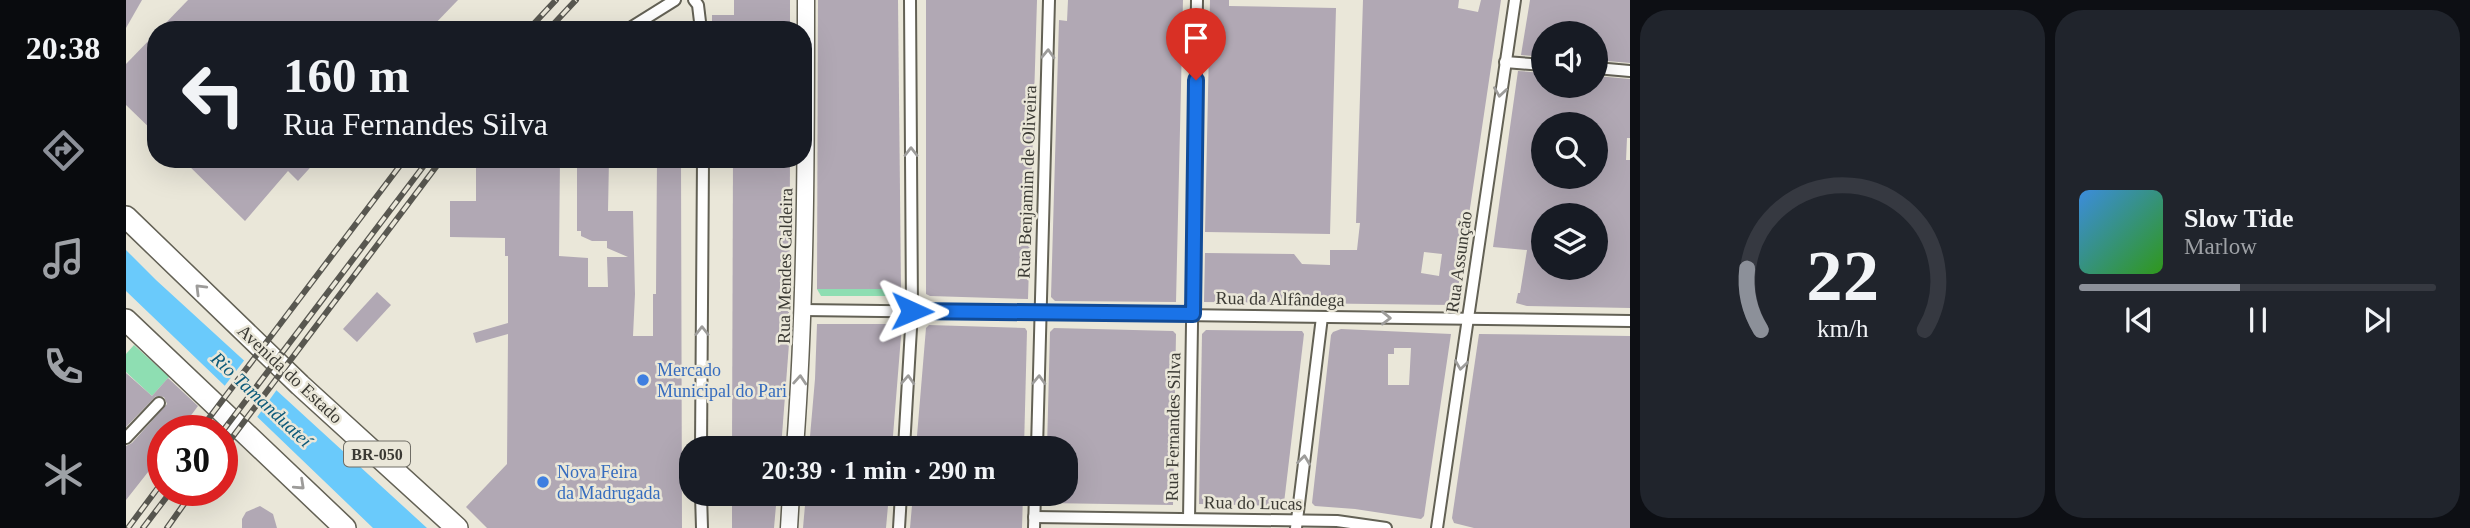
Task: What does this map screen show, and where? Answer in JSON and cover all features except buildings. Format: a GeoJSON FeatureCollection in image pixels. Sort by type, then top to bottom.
{"type":"FeatureCollection","features":[{"type":"Feature","properties":{"kind":"highway","name":"Avenida do Estado"},"geometry":{"type":"LineString","coordinates":[[126,217],[291,377],[457,528]]}},
{"type":"Feature","properties":{"kind":"highway"},"geometry":{"type":"LineString","coordinates":[[126,320],[345,528]]}},
{"type":"Feature","properties":{"kind":"street"},"geometry":{"type":"LineString","coordinates":[[642,21],[675,0]]}},
{"type":"Feature","properties":{"kind":"street"},"geometry":{"type":"LineString","coordinates":[[694,0],[698,5],[700,21]]}},
{"type":"Feature","properties":{"kind":"street","name":"Rua Mendes Caldeira"},"geometry":{"type":"LineString","coordinates":[[806,0],[806,21]]}},
{"type":"Feature","properties":{"kind":"street"},"geometry":{"type":"LineString","coordinates":[[905,436],[912,311],[911,0]]}},
{"type":"Feature","properties":{"kind":"street","name":"Rua Benjamim de Oliveira"},"geometry":{"type":"LineString","coordinates":[[1037,436],[1049,0]]}},
{"type":"Feature","properties":{"kind":"street","name":"Rua Fernandes Silva"},"geometry":{"type":"LineString","coordinates":[[1189,519],[1197,0]]}},
{"type":"Feature","properties":{"kind":"street","name":"Rua Assunção"},"geometry":{"type":"LineString","coordinates":[[1437,528],[1515,0]]}},
{"type":"Feature","properties":{"kind":"street"},"geometry":{"type":"LineString","coordinates":[[1505,62],[1531,64]]}},
{"type":"Feature","properties":{"kind":"street"},"geometry":{"type":"LineString","coordinates":[[1608,69],[1630,71]]}},
{"type":"Feature","properties":{"kind":"street"},"geometry":{"type":"LineString","coordinates":[[701,436],[703,168]]}},
{"type":"Feature","properties":{"kind":"street","name":"Rua Mendes Caldeira"},"geometry":{"type":"LineString","coordinates":[[796,436],[803,310],[804,168]]}},
{"type":"Feature","properties":{"kind":"street","name":"Rua da Alfândega"},"geometry":{"type":"LineString","coordinates":[[803,310],[1630,321]]}},
{"type":"Feature","properties":{"kind":"street"},"geometry":{"type":"LineString","coordinates":[[1296,524],[1322,317]]}},
{"type":"Feature","properties":{"kind":"street"},"geometry":{"type":"LineString","coordinates":[[126,438],[159,403]]}},
{"type":"Feature","properties":{"kind":"street"},"geometry":{"type":"LineString","coordinates":[[701,506],[702,528]]}},
{"type":"Feature","properties":{"kind":"street"},"geometry":{"type":"LineString","coordinates":[[789,528],[790,506]]}},
{"type":"Feature","properties":{"kind":"street"},"geometry":{"type":"LineString","coordinates":[[899,528],[900,506]]}},
{"type":"Feature","properties":{"kind":"street","name":"Rua do Lucas"},"geometry":{"type":"LineString","coordinates":[[1034,523],[1189,519],[1296,524],[1337,522],[1386,528]]}},
{"type":"Feature","properties":{"kind":"green space"},"geometry":{"type":"Polygon","coordinates":[[[817,289],[901,289],[901,292],[897,296],[821,296],[817,289]]]}},
{"type":"Feature","properties":{"kind":"green space"},"geometry":{"type":"Polygon","coordinates":[[[134,345],[169,377],[152,396],[126,372],[126,354],[134,345]]]}},
{"type":"Feature","properties":{"kind":"water","name":"Rio Tamanduateí"},"geometry":{"type":"Polygon","coordinates":[[[126,250],[427,528],[373,528],[126,291],[126,250]]]}},
{"type":"Feature","properties":{"kind":"pier"},"geometry":{"type":"Polygon","coordinates":[[[246,358],[278,388],[255,420],[223,388],[246,358]]]}},
{"type":"Feature","properties":{"kind":"railway"},"geometry":{"type":"LineString","coordinates":[[536,21],[556,0]]}},
{"type":"Feature","properties":{"kind":"railway"},"geometry":{"type":"LineString","coordinates":[[556,21],[576,0]]}},
{"type":"Feature","properties":{"kind":"railway"},"geometry":{"type":"LineString","coordinates":[[211,415],[398,168]]}},
{"type":"Feature","properties":{"kind":"railway"},"geometry":{"type":"LineString","coordinates":[[235,415],[422,168]]}},
{"type":"Feature","properties":{"kind":"railway"},"geometry":{"type":"LineString","coordinates":[[238,430],[435,168]]}},
{"type":"Feature","properties":{"kind":"railway"},"geometry":{"type":"LineString","coordinates":[[128,528],[147,502]]}},
{"type":"Feature","properties":{"kind":"railway"},"geometry":{"type":"LineString","coordinates":[[143,528],[160,506]]}},
{"type":"Feature","properties":{"kind":"railway"},"geometry":{"type":"LineString","coordinates":[[167,528],[183,506]]}},
{"type":"Feature","properties":{"kind":"place","name":"Mercado Municipal do Pari"},"geometry":{"type":"Point","coordinates":[643,380]}},
{"type":"Feature","properties":{"kind":"place","name":"Nova Feira da Madrugada"},"geometry":{"type":"Point","coordinates":[543,482]}},
{"type":"Feature","properties":{"kind":"route"},"geometry":{"type":"LineString","coordinates":[[912,311],[1193,314],[1196,80]]}}]}
